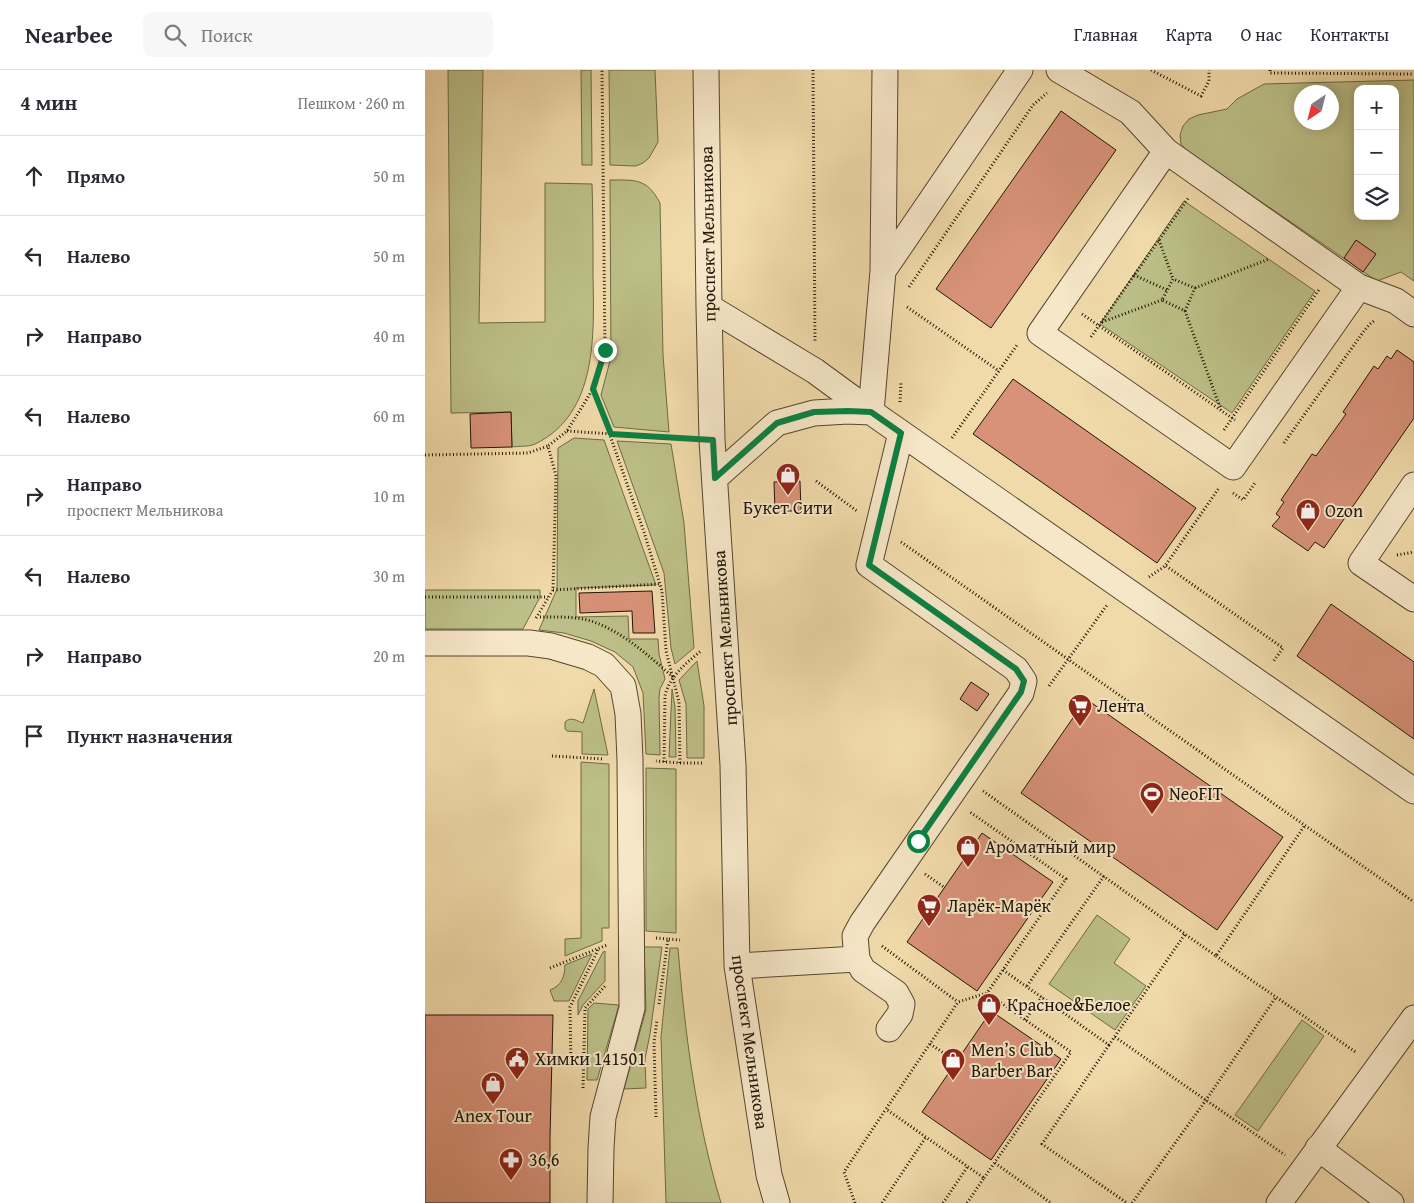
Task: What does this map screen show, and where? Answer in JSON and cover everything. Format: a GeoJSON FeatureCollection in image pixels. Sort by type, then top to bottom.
{"type":"FeatureCollection","features":[{"type":"Feature","properties":{"kind":"street","name":"проспект Мельникова"},"geometry":{"type":"LineString","coordinates":[[706,70],[713,440],[733,765],[737,966],[769,1175],[777,1203]]}},
{"type":"Feature","properties":{"kind":"street"},"geometry":{"type":"LineString","coordinates":[[871,412],[883,271],[885,70]]}},
{"type":"Feature","properties":{"kind":"street"},"geometry":{"type":"LineString","coordinates":[[883,271],[1020,70]]}},
{"type":"Feature","properties":{"kind":"street"},"geometry":{"type":"LineString","coordinates":[[1059,70],[1131,112],[1166,151],[1334,269],[1359,286],[1396,301],[1414,314]]}},
{"type":"Feature","properties":{"kind":"street"},"geometry":{"type":"LineString","coordinates":[[1166,151],[1040,333],[1233,467],[1359,286]]}},
{"type":"Feature","properties":{"kind":"street"},"geometry":{"type":"LineString","coordinates":[[709,307],[815,371],[1120,587],[1414,791]]}},
{"type":"Feature","properties":{"kind":"street"},"geometry":{"type":"LineString","coordinates":[[715,478],[777,423],[814,412],[871,412]]}},
{"type":"Feature","properties":{"kind":"street"},"geometry":{"type":"LineString","coordinates":[[889,1030],[900,1014],[902,1004],[896,994],[863,970],[857,959],[855,936],[862,923],[1021,692],[1024,681],[1016,669],[869,565],[901,433]]}},
{"type":"Feature","properties":{"kind":"street"},"geometry":{"type":"LineString","coordinates":[[1414,485],[1361,563],[1414,599]]}},
{"type":"Feature","properties":{"kind":"street"},"geometry":{"type":"LineString","coordinates":[[425,643],[529,643],[551,646],[588,657],[604,665],[623,686],[628,714],[630,760],[632,1008],[603,1117],[600,1203]]}},
{"type":"Feature","properties":{"kind":"street"},"geometry":{"type":"LineString","coordinates":[[737,966],[857,959]]}},
{"type":"Feature","properties":{"kind":"street"},"geometry":{"type":"LineString","coordinates":[[1279,1203],[1414,1018]]}},
{"type":"Feature","properties":{"kind":"street"},"geometry":{"type":"LineString","coordinates":[[1318,1148],[1391,1203]]}},
{"type":"Feature","properties":{"kind":"path"},"geometry":{"type":"LineString","coordinates":[[425,456],[528,453],[548,446],[567,431],[593,389],[605,350],[602,70]]}},
{"type":"Feature","properties":{"kind":"path"},"geometry":{"type":"LineString","coordinates":[[813,70],[815,371]]}},
{"type":"Feature","properties":{"kind":"path"},"geometry":{"type":"LineString","coordinates":[[1151,70],[1159,72],[1201,96],[1209,81],[1209,70]]}},
{"type":"Feature","properties":{"kind":"path"},"geometry":{"type":"LineString","coordinates":[[1270,70],[1270,73],[1367,72],[1414,74]]}},
{"type":"Feature","properties":{"kind":"path"},"geometry":{"type":"LineString","coordinates":[[1076,358],[1203,177]]}},
{"type":"Feature","properties":{"kind":"path"},"geometry":{"type":"LineString","coordinates":[[1159,240],[1173,278],[1195,288]]}},
{"type":"Feature","properties":{"kind":"path"},"geometry":{"type":"LineString","coordinates":[[1221,410],[1185,311],[1195,288],[1269,259]]}},
{"type":"Feature","properties":{"kind":"path"},"geometry":{"type":"LineString","coordinates":[[1209,451],[1334,269]]}},
{"type":"Feature","properties":{"kind":"path"},"geometry":{"type":"LineString","coordinates":[[1134,275],[1167,290]]}},
{"type":"Feature","properties":{"kind":"path"},"geometry":{"type":"LineString","coordinates":[[1099,324],[1162,300],[1173,278]]}},
{"type":"Feature","properties":{"kind":"path"},"geometry":{"type":"LineString","coordinates":[[1162,300],[1185,311]]}},
{"type":"Feature","properties":{"kind":"path"},"geometry":{"type":"LineString","coordinates":[[1062,301],[1099,324],[1256,434]]}},
{"type":"Feature","properties":{"kind":"path"},"geometry":{"type":"LineString","coordinates":[[907,307],[999,371]]}},
{"type":"Feature","properties":{"kind":"path"},"geometry":{"type":"LineString","coordinates":[[1283,444],[1364,331],[1370,324],[1383,318]]}},
{"type":"Feature","properties":{"kind":"path"},"geometry":{"type":"LineString","coordinates":[[948,443],[1017,345]]}},
{"type":"Feature","properties":{"kind":"path"},"geometry":{"type":"LineString","coordinates":[[593,389],[611,434],[662,591],[666,651],[679,702],[681,763]]}},
{"type":"Feature","properties":{"kind":"path"},"geometry":{"type":"LineString","coordinates":[[567,431],[713,440]]}},
{"type":"Feature","properties":{"kind":"path"},"geometry":{"type":"LineString","coordinates":[[533,623],[553,590],[556,476],[548,446]]}},
{"type":"Feature","properties":{"kind":"path"},"geometry":{"type":"LineString","coordinates":[[1243,500],[1260,476]]}},
{"type":"Feature","properties":{"kind":"path"},"geometry":{"type":"LineString","coordinates":[[816,481],[1414,902]]}},
{"type":"Feature","properties":{"kind":"path"},"geometry":{"type":"LineString","coordinates":[[1045,692],[1120,587],[1144,580],[1165,566],[1221,485]]}},
{"type":"Feature","properties":{"kind":"path"},"geometry":{"type":"LineString","coordinates":[[1165,566],[1283,648],[1273,663]]}},
{"type":"Feature","properties":{"kind":"path"},"geometry":{"type":"LineString","coordinates":[[553,590],[660,584]]}},
{"type":"Feature","properties":{"kind":"path"},"geometry":{"type":"LineString","coordinates":[[425,597],[549,597]]}},
{"type":"Feature","properties":{"kind":"path"},"geometry":{"type":"LineString","coordinates":[[664,762],[665,696],[667,688],[673,678],[694,657],[725,632]]}},
{"type":"Feature","properties":{"kind":"path"},"geometry":{"type":"LineString","coordinates":[[552,756],[612,759]]}},
{"type":"Feature","properties":{"kind":"path"},"geometry":{"type":"LineString","coordinates":[[655,761],[704,763]]}},
{"type":"Feature","properties":{"kind":"path"},"geometry":{"type":"LineString","coordinates":[[979,788],[1185,934],[1378,1067]]}},
{"type":"Feature","properties":{"kind":"path"},"geometry":{"type":"LineString","coordinates":[[855,1203],[844,1172],[958,1002],[987,993],[1065,880],[964,808]]}},
{"type":"Feature","properties":{"kind":"path"},"geometry":{"type":"LineString","coordinates":[[1217,956],[1305,825]]}},
{"type":"Feature","properties":{"kind":"path"},"geometry":{"type":"LineString","coordinates":[[921,871],[945,888]]}},
{"type":"Feature","properties":{"kind":"path"},"geometry":{"type":"LineString","coordinates":[[1027,986],[1104,876]]}},
{"type":"Feature","properties":{"kind":"path"},"geometry":{"type":"LineString","coordinates":[[1127,1203],[1042,1144],[1185,934]]}},
{"type":"Feature","properties":{"kind":"path"},"geometry":{"type":"LineString","coordinates":[[659,1004],[668,939],[680,940]]}},
{"type":"Feature","properties":{"kind":"path"},"geometry":{"type":"LineString","coordinates":[[550,968],[612,942]]}},
{"type":"Feature","properties":{"kind":"path"},"geometry":{"type":"LineString","coordinates":[[880,945],[958,1002]]}},
{"type":"Feature","properties":{"kind":"path"},"geometry":{"type":"LineString","coordinates":[[571,1066],[570,1007],[599,948]]}},
{"type":"Feature","properties":{"kind":"path"},"geometry":{"type":"LineString","coordinates":[[1003,970],[1109,1045]]}},
{"type":"Feature","properties":{"kind":"path"},"geometry":{"type":"LineString","coordinates":[[583,1090],[585,1008],[611,978]]}},
{"type":"Feature","properties":{"kind":"path"},"geometry":{"type":"LineString","coordinates":[[967,1203],[1071,1052],[987,993]]}},
{"type":"Feature","properties":{"kind":"path"},"geometry":{"type":"LineString","coordinates":[[1025,1020],[1041,996]]}},
{"type":"Feature","properties":{"kind":"path"},"geometry":{"type":"LineString","coordinates":[[1132,1203],[1206,1100],[1276,997]]}},
{"type":"Feature","properties":{"kind":"path"},"geometry":{"type":"LineString","coordinates":[[656,1117],[654,1042],[658,1014]]}},
{"type":"Feature","properties":{"kind":"path"},"geometry":{"type":"LineString","coordinates":[[1115,1037],[1303,1168]]}},
{"type":"Feature","properties":{"kind":"path"},"geometry":{"type":"LineString","coordinates":[[930,1044],[957,1061]]}},
{"type":"Feature","properties":{"kind":"path"},"geometry":{"type":"LineString","coordinates":[[886,1109],[984,1178]]}},
{"type":"Feature","properties":{"kind":"path"},"geometry":{"type":"LineString","coordinates":[[882,1203],[926,1137]]}},
{"type":"Feature","properties":{"kind":"path"},"geometry":{"type":"LineString","coordinates":[[995,1163],[1051,1203]]}},
{"type":"Feature","properties":{"kind":"path"},"geometry":{"type":"LineString","coordinates":[[943,1203],[968,1166]]}},
{"type":"Feature","properties":{"kind":"green space"},"geometry":{"type":"Polygon","coordinates":[[[448,70],[483,70],[479,323],[545,322],[545,183],[592,184],[593,322],[588,370],[581,393],[571,413],[556,431],[530,446],[512,447],[511,412],[451,413],[448,70]]]}},
{"type":"Feature","properties":{"kind":"green space"},"geometry":{"type":"Polygon","coordinates":[[[581,70],[591,70],[592,165],[582,165],[581,70]]]}},
{"type":"Feature","properties":{"kind":"green space"},"geometry":{"type":"Polygon","coordinates":[[[609,70],[655,70],[658,142],[649,158],[636,166],[610,165],[609,70]]]}},
{"type":"Feature","properties":{"kind":"green space"},"geometry":{"type":"Polygon","coordinates":[[[1414,80],[1414,281],[1401,272],[1377,281],[1187,151],[1181,144],[1180,135],[1183,126],[1189,119],[1198,115],[1227,109],[1237,99],[1264,84],[1414,80]]]}},
{"type":"Feature","properties":{"kind":"green space"},"geometry":{"type":"Polygon","coordinates":[[[610,180],[639,182],[650,189],[660,203],[663,355],[669,432],[614,427],[601,395],[611,357],[610,180]]]}},
{"type":"Feature","properties":{"kind":"green space"},"geometry":{"type":"Polygon","coordinates":[[[1184,201],[1315,291],[1232,413],[1100,324],[1184,201]]]}},
{"type":"Feature","properties":{"kind":"green space"},"geometry":{"type":"Polygon","coordinates":[[[574,438],[604,440],[656,585],[576,588],[576,617],[628,616],[629,639],[658,639],[659,654],[665,679],[660,689],[659,697],[660,755],[646,754],[643,693],[633,667],[615,652],[591,641],[564,633],[539,630],[557,589],[558,448],[574,438]]]}},
{"type":"Feature","properties":{"kind":"green space"},"geometry":{"type":"Polygon","coordinates":[[[617,441],[671,444],[684,523],[694,648],[675,664],[671,648],[664,573],[617,441]]]}},
{"type":"Feature","properties":{"kind":"green space"},"geometry":{"type":"Polygon","coordinates":[[[425,590],[540,590],[540,597],[523,629],[425,629],[425,590]]]}},
{"type":"Feature","properties":{"kind":"green space"},"geometry":{"type":"Polygon","coordinates":[[[697,661],[704,706],[704,758],[687,758],[686,704],[679,680],[697,661]]]}},
{"type":"Feature","properties":{"kind":"green space"},"geometry":{"type":"Polygon","coordinates":[[[594,689],[608,755],[582,754],[582,732],[567,731],[565,729],[565,722],[569,719],[583,723],[594,689]]]}},
{"type":"Feature","properties":{"kind":"green space"},"geometry":{"type":"Polygon","coordinates":[[[672,689],[675,707],[676,757],[669,757],[672,689]]]}},
{"type":"Feature","properties":{"kind":"green space"},"geometry":{"type":"Polygon","coordinates":[[[581,762],[609,764],[609,928],[602,928],[602,941],[565,956],[565,939],[581,938],[581,762]]]}},
{"type":"Feature","properties":{"kind":"green space"},"geometry":{"type":"Polygon","coordinates":[[[646,768],[676,769],[676,933],[646,931],[646,768]]]}},
{"type":"Feature","properties":{"kind":"green space"},"geometry":{"type":"Polygon","coordinates":[[[1097,915],[1130,939],[1114,963],[1146,986],[1115,1030],[1049,984],[1097,915]]]}},
{"type":"Feature","properties":{"kind":"green space"},"geometry":{"type":"Polygon","coordinates":[[[644,947],[662,947],[645,1059],[646,1088],[624,1089],[646,1010],[644,947]]]}},
{"type":"Feature","properties":{"kind":"green space"},"geometry":{"type":"Polygon","coordinates":[[[670,948],[678,948],[684,1012],[698,1109],[721,1203],[666,1203],[661,1037],[670,948]]]}},
{"type":"Feature","properties":{"kind":"green space"},"geometry":{"type":"Polygon","coordinates":[[[605,951],[605,981],[583,1005],[578,1015],[578,1001],[605,951]]]}},
{"type":"Feature","properties":{"kind":"green space"},"geometry":{"type":"Polygon","coordinates":[[[592,954],[569,1001],[554,1001],[550,990],[562,980],[565,965],[592,954]]]}},
{"type":"Feature","properties":{"kind":"green space"},"geometry":{"type":"Polygon","coordinates":[[[594,1003],[619,1005],[597,1080],[587,1080],[588,1009],[594,1003]]]}},
{"type":"Feature","properties":{"kind":"green space"},"geometry":{"type":"Polygon","coordinates":[[[1302,1020],[1324,1036],[1258,1131],[1235,1115],[1302,1020]]]}},
{"type":"Feature","properties":{"kind":"building"},"geometry":{"type":"Polygon","coordinates":[[[1061,111],[1116,150],[991,328],[936,289],[1061,111]]]}},
{"type":"Feature","properties":{"kind":"building"},"geometry":{"type":"Polygon","coordinates":[[[1356,240],[1376,254],[1363,272],[1344,258],[1356,240]]]}},
{"type":"Feature","properties":{"kind":"building"},"geometry":{"type":"Polygon","coordinates":[[[1397,350],[1414,362],[1414,418],[1324,548],[1315,542],[1308,551],[1272,526],[1280,517],[1276,514],[1284,502],[1281,500],[1312,454],[1316,456],[1346,414],[1343,412],[1374,366],[1378,369],[1387,356],[1391,359],[1397,350]]]}},
{"type":"Feature","properties":{"kind":"building"},"geometry":{"type":"Polygon","coordinates":[[[1013,379],[1196,508],[1157,563],[973,434],[1013,379]]]}},
{"type":"Feature","properties":{"kind":"building"},"geometry":{"type":"Polygon","coordinates":[[[511,412],[512,447],[471,448],[470,414],[511,412]]]}},
{"type":"Feature","properties":{"kind":"building","name":"Букет Сити"},"geometry":{"type":"Polygon","coordinates":[[[800,481],[801,511],[775,511],[774,482],[800,481]]]}},
{"type":"Feature","properties":{"kind":"building"},"geometry":{"type":"Polygon","coordinates":[[[652,591],[655,633],[633,633],[632,611],[580,613],[579,593],[652,591]]]}},
{"type":"Feature","properties":{"kind":"building"},"geometry":{"type":"Polygon","coordinates":[[[1331,604],[1414,662],[1414,739],[1297,656],[1331,604]]]}},
{"type":"Feature","properties":{"kind":"building"},"geometry":{"type":"Polygon","coordinates":[[[971,682],[989,694],[977,711],[960,699],[971,682]]]}},
{"type":"Feature","properties":{"kind":"building","name":"NeoFIT"},"geometry":{"type":"Polygon","coordinates":[[[1086,699],[1283,837],[1217,930],[1021,793],[1086,699]]]}},
{"type":"Feature","properties":{"kind":"building"},"geometry":{"type":"Polygon","coordinates":[[[982,833],[1053,882],[977,991],[907,942],[982,833]]]}},
{"type":"Feature","properties":{"kind":"building"},"geometry":{"type":"Polygon","coordinates":[[[991,1011],[1061,1059],[991,1160],[922,1112],[991,1011]]]}},
{"type":"Feature","properties":{"kind":"building"},"geometry":{"type":"Polygon","coordinates":[[[425,1015],[553,1015],[550,1203],[425,1203],[425,1015]]]}},
{"type":"Feature","properties":{"kind":"place","name":"Букет Сити"},"geometry":{"type":"Point","coordinates":[788,496]}},
{"type":"Feature","properties":{"kind":"place","name":"Ozon"},"geometry":{"type":"Point","coordinates":[1308,532]}},
{"type":"Feature","properties":{"kind":"place","name":"Лента"},"geometry":{"type":"Point","coordinates":[1080,727]}},
{"type":"Feature","properties":{"kind":"place","name":"NeoFIT"},"geometry":{"type":"Point","coordinates":[1152,815]}},
{"type":"Feature","properties":{"kind":"place","name":"Ароматный мир"},"geometry":{"type":"Point","coordinates":[968,868]}},
{"type":"Feature","properties":{"kind":"place","name":"Ларёк-Марёк"},"geometry":{"type":"Point","coordinates":[929,927]}},
{"type":"Feature","properties":{"kind":"place","name":"Красное&Белое"},"geometry":{"type":"Point","coordinates":[989,1026]}},
{"type":"Feature","properties":{"kind":"place","name":"Химки 141501"},"geometry":{"type":"Point","coordinates":[517,1080]}},
{"type":"Feature","properties":{"kind":"place","name":"Men’s Club Barber Bar"},"geometry":{"type":"Point","coordinates":[953,1081]}},
{"type":"Feature","properties":{"kind":"place","name":"Anex Tour"},"geometry":{"type":"Point","coordinates":[493,1105]}},
{"type":"Feature","properties":{"kind":"place","name":"36,6"},"geometry":{"type":"Point","coordinates":[511,1181]}},
{"type":"Feature","properties":{"kind":"route"},"geometry":{"type":"LineString","coordinates":[[605,350],[593,389],[611,434],[713,440],[715,478],[777,423],[814,412],[871,412],[901,433],[869,565],[1016,669],[1024,681],[1021,692],[918,841]]}}]}
